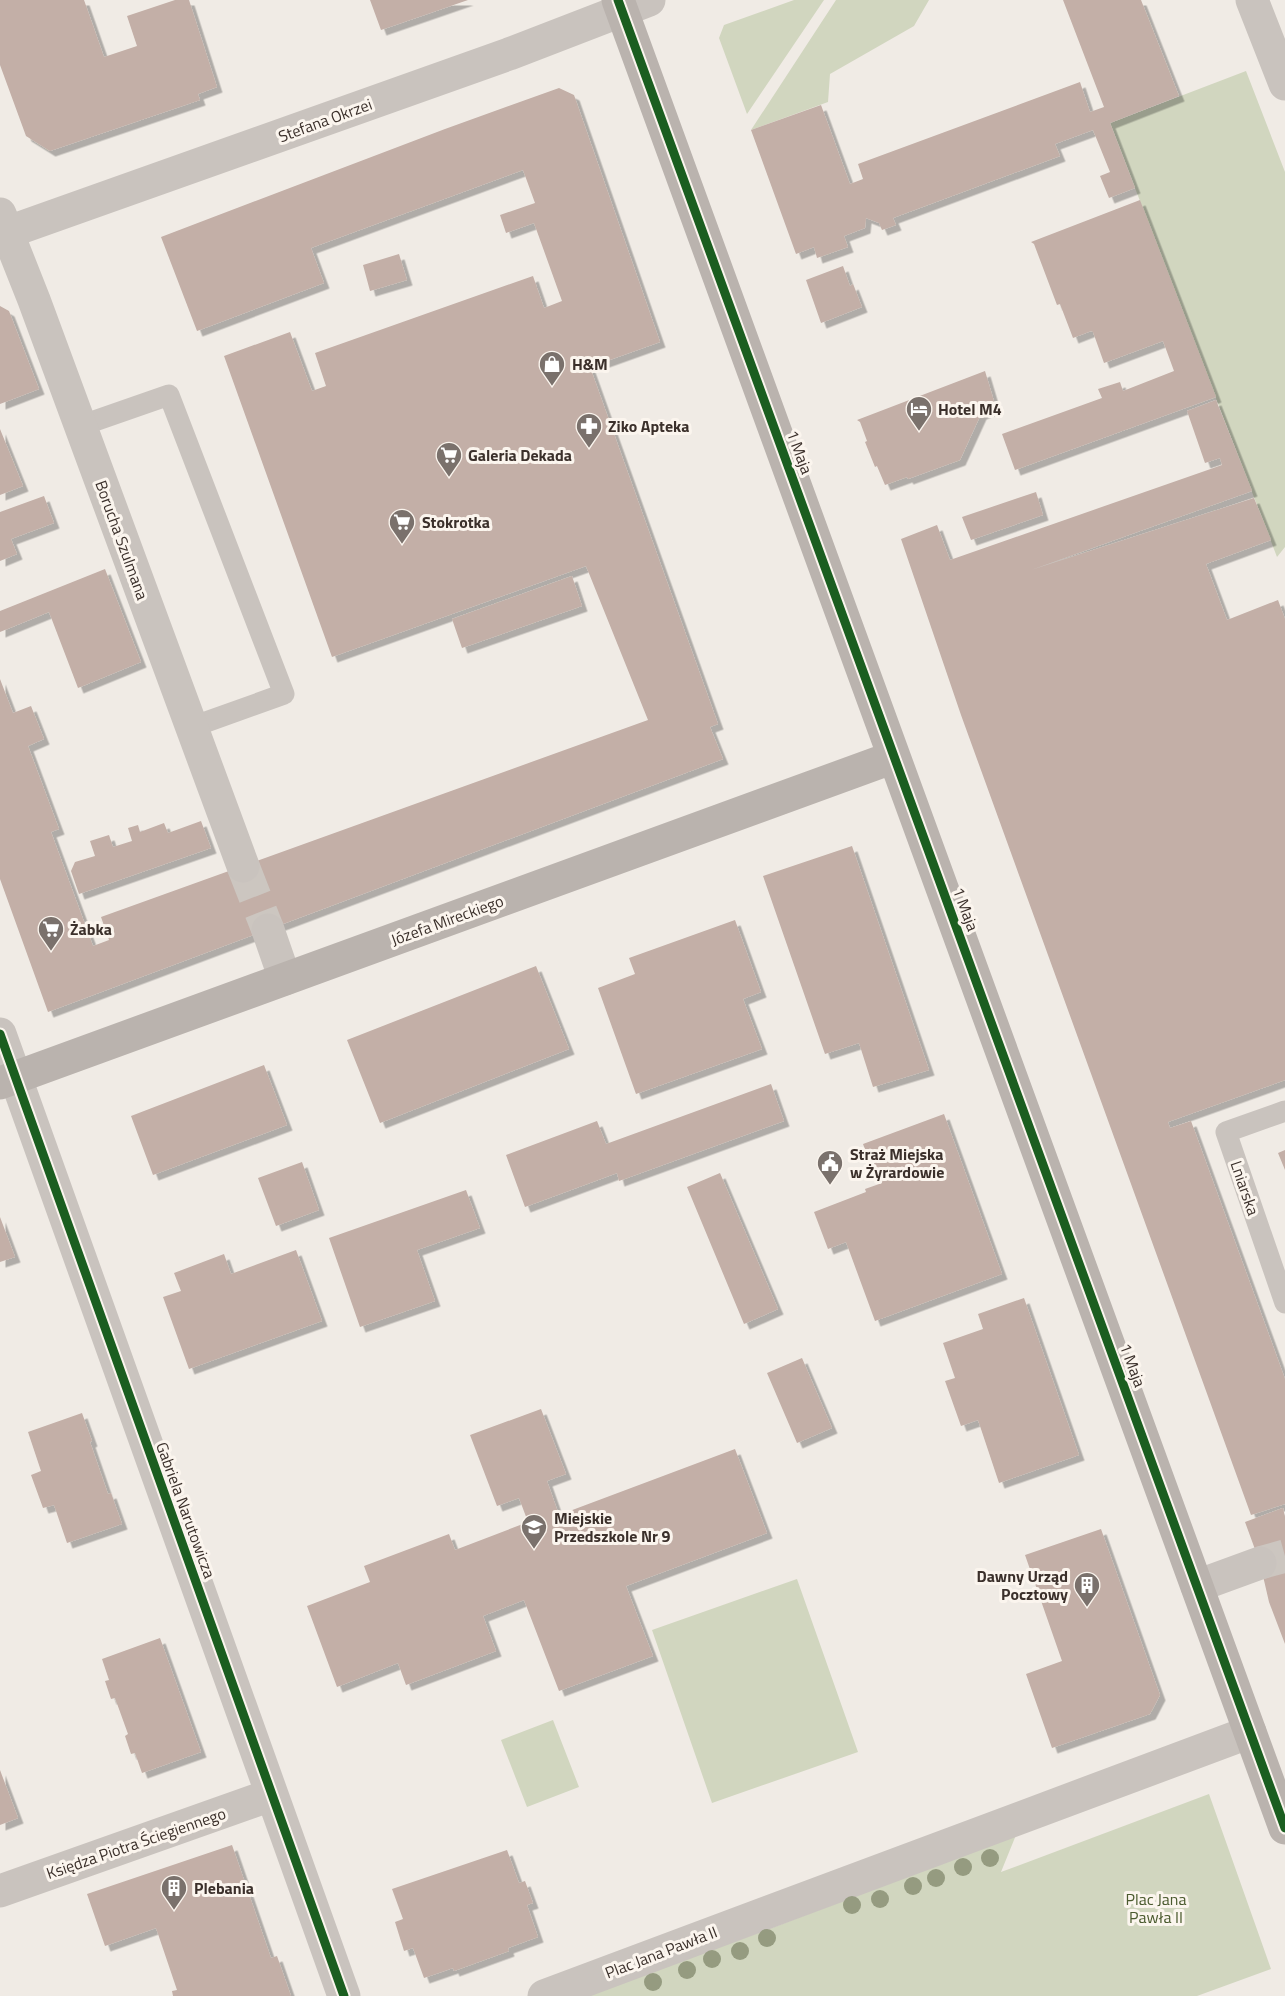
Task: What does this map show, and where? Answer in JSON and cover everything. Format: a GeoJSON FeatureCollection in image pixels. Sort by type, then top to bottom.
{"type":"FeatureCollection","features":[{"type":"Feature","properties":{"kind":"street"},"geometry":{"type":"LineString","coordinates":[[1252,0],[1285,84]]}},
{"type":"Feature","properties":{"kind":"street","name":"Stefana Okrzei"},"geometry":{"type":"LineString","coordinates":[[2,227],[509,54],[629,4]]}},
{"type":"Feature","properties":{"kind":"street","name":"1 Maja"},"geometry":{"type":"LineString","coordinates":[[629,4],[894,757],[1285,1828]]}},
{"type":"Feature","properties":{"kind":"street","name":"Borucha Szulmana"},"geometry":{"type":"LineString","coordinates":[[2,227],[34,300],[243,866]]}},
{"type":"Feature","properties":{"kind":"street","name":"Józefa Mireckiego"},"geometry":{"type":"LineString","coordinates":[[8,1080],[894,757]]}},
{"type":"Feature","properties":{"kind":"street"},"geometry":{"type":"LineString","coordinates":[[268,930],[285,979]]}},
{"type":"Feature","properties":{"kind":"street","name":"Gabriela Narutowicza"},"geometry":{"type":"LineString","coordinates":[[0,1034],[8,1080],[344,1996]]}},
{"type":"Feature","properties":{"kind":"street"},"geometry":{"type":"LineString","coordinates":[[1197,1586],[1260,1563]]}},
{"type":"Feature","properties":{"kind":"street","name":"Plac Jana Pawła II"},"geometry":{"type":"LineString","coordinates":[[544,1996],[1250,1732]]}},
{"type":"Feature","properties":{"kind":"street","name":"Księdza Piotra Ściegiennego"},"geometry":{"type":"LineString","coordinates":[[0,1891],[271,1795]]}},
{"type":"Feature","properties":{"kind":"lane"},"geometry":{"type":"LineString","coordinates":[[80,426],[169,395],[284,694],[192,727]]}},
{"type":"Feature","properties":{"kind":"lane","name":"Lniarska"},"geometry":{"type":"LineString","coordinates":[[1285,1111],[1226,1132],[1285,1303]]}},
{"type":"Feature","properties":{"kind":"green space"},"geometry":{"type":"Polygon","coordinates":[[[794,0],[824,0],[747,114],[719,38],[724,25],[794,0]]]}},
{"type":"Feature","properties":{"kind":"green space"},"geometry":{"type":"Polygon","coordinates":[[[836,0],[929,0],[914,26],[830,74],[828,102],[751,130],[836,0]]]}},
{"type":"Feature","properties":{"kind":"green space"},"geometry":{"type":"Polygon","coordinates":[[[1246,71],[1285,172],[1285,547],[1277,557],[1110,123],[1246,71]]]}},
{"type":"Feature","properties":{"kind":"green space"},"geometry":{"type":"Polygon","coordinates":[[[797,1579],[858,1752],[712,1803],[652,1630],[797,1579]]]}},
{"type":"Feature","properties":{"kind":"green space"},"geometry":{"type":"Polygon","coordinates":[[[553,1720],[579,1787],[527,1807],[501,1740],[553,1720]]]}},
{"type":"Feature","properties":{"kind":"green space","name":"Plac Jana Pawła II"},"geometry":{"type":"Polygon","coordinates":[[[1209,1794],[1271,1969],[1197,1996],[584,1996],[777,1926],[1016,1835],[1001,1872],[1209,1794]]]}},
{"type":"Feature","properties":{"kind":"building"},"geometry":{"type":"Polygon","coordinates":[[[0,0],[84,0],[104,57],[137,46],[127,16],[175,0],[189,0],[217,87],[198,94],[200,100],[50,151],[26,136],[0,65],[0,0]]]}},
{"type":"Feature","properties":{"kind":"building"},"geometry":{"type":"Polygon","coordinates":[[[370,0],[468,0],[381,30],[370,0]]]}},
{"type":"Feature","properties":{"kind":"building"},"geometry":{"type":"Polygon","coordinates":[[[1063,0],[1141,0],[1179,96],[1110,123],[1135,188],[1109,198],[1100,176],[1110,172],[1093,130],[1055,144],[1060,156],[893,218],[896,225],[882,230],[879,223],[866,218],[865,228],[844,236],[848,247],[817,258],[814,247],[796,254],[751,130],[821,105],[850,184],[863,179],[858,164],[1080,82],[1090,112],[1104,107],[1063,0]]]}},
{"type":"Feature","properties":{"kind":"building"},"geometry":{"type":"Polygon","coordinates":[[[559,88],[574,95],[660,342],[590,367],[718,724],[710,727],[723,759],[48,1012],[0,879],[0,679],[13,713],[31,706],[44,739],[28,746],[59,829],[51,832],[93,946],[109,940],[101,917],[648,720],[586,566],[332,657],[224,356],[290,332],[312,391],[326,386],[315,353],[533,276],[544,308],[562,301],[534,223],[506,233],[500,215],[535,203],[523,170],[311,248],[324,283],[197,331],[161,237],[559,88]]]}},
{"type":"Feature","properties":{"kind":"building"},"geometry":{"type":"Polygon","coordinates":[[[1140,200],[1216,397],[1015,470],[1002,434],[1102,398],[1098,389],[1120,382],[1123,391],[1174,371],[1163,341],[1104,363],[1093,332],[1073,338],[1060,304],[1057,305],[1034,244],[1031,242],[1140,200]]]}},
{"type":"Feature","properties":{"kind":"building"},"geometry":{"type":"Polygon","coordinates":[[[399,254],[407,280],[370,291],[363,265],[399,254]]]}},
{"type":"Feature","properties":{"kind":"building"},"geometry":{"type":"Polygon","coordinates":[[[843,266],[850,286],[853,284],[862,307],[821,323],[806,280],[843,266]]]}},
{"type":"Feature","properties":{"kind":"building"},"geometry":{"type":"Polygon","coordinates":[[[0,306],[9,311],[39,389],[0,404],[0,306]]]}},
{"type":"Feature","properties":{"kind":"building","name":"Hotel M4"},"geometry":{"type":"Polygon","coordinates":[[[985,371],[996,408],[981,414],[960,460],[885,485],[877,466],[875,467],[860,422],[857,420],[985,371]]]}},
{"type":"Feature","properties":{"kind":"building"},"geometry":{"type":"Polygon","coordinates":[[[1216,400],[1252,491],[1031,570],[1254,498],[1271,540],[1206,564],[1227,620],[1278,600],[1285,619],[1285,1080],[1168,1122],[1170,1128],[1191,1121],[1285,1379],[1285,1504],[1251,1515],[961,715],[901,539],[937,525],[950,560],[1222,465],[1220,458],[1205,463],[1187,411],[1216,400]]]}},
{"type":"Feature","properties":{"kind":"building"},"geometry":{"type":"Polygon","coordinates":[[[0,429],[23,486],[0,495],[0,429]]]}},
{"type":"Feature","properties":{"kind":"building"},"geometry":{"type":"Polygon","coordinates":[[[1036,492],[1043,515],[971,540],[962,517],[1036,492]]]}},
{"type":"Feature","properties":{"kind":"building"},"geometry":{"type":"Polygon","coordinates":[[[44,496],[54,523],[11,539],[17,554],[0,561],[0,512],[44,496]]]}},
{"type":"Feature","properties":{"kind":"building"},"geometry":{"type":"Polygon","coordinates":[[[105,569],[141,662],[78,688],[49,612],[0,632],[0,611],[105,569]]]}},
{"type":"Feature","properties":{"kind":"building"},"geometry":{"type":"Polygon","coordinates":[[[572,576],[582,606],[462,648],[452,619],[572,576]]]}},
{"type":"Feature","properties":{"kind":"building"},"geometry":{"type":"Polygon","coordinates":[[[201,821],[211,848],[79,894],[71,871],[75,862],[95,856],[90,841],[109,835],[113,847],[132,841],[128,828],[138,825],[140,832],[164,823],[168,833],[201,821]]]}},
{"type":"Feature","properties":{"kind":"building"},"geometry":{"type":"Polygon","coordinates":[[[852,846],[929,1070],[873,1087],[859,1043],[825,1054],[763,876],[852,846]]]}},
{"type":"Feature","properties":{"kind":"building"},"geometry":{"type":"Polygon","coordinates":[[[735,920],[761,992],[743,999],[762,1049],[636,1094],[598,988],[635,974],[629,958],[735,920]]]}},
{"type":"Feature","properties":{"kind":"building"},"geometry":{"type":"Polygon","coordinates":[[[536,966],[569,1049],[380,1123],[347,1040],[536,966]]]}},
{"type":"Feature","properties":{"kind":"building"},"geometry":{"type":"Polygon","coordinates":[[[264,1065],[287,1125],[153,1175],[131,1116],[264,1065]]]}},
{"type":"Feature","properties":{"kind":"building"},"geometry":{"type":"Polygon","coordinates":[[[771,1084],[784,1121],[619,1181],[617,1173],[525,1207],[506,1155],[597,1121],[606,1144],[771,1084]]]}},
{"type":"Feature","properties":{"kind":"building"},"geometry":{"type":"Polygon","coordinates":[[[944,1114],[1002,1274],[875,1321],[846,1242],[828,1249],[814,1212],[866,1192],[865,1189],[882,1183],[874,1162],[870,1163],[863,1144],[944,1114]]]}},
{"type":"Feature","properties":{"kind":"building"},"geometry":{"type":"Polygon","coordinates":[[[1285,1150],[1285,1170],[1278,1153],[1285,1150]]]}},
{"type":"Feature","properties":{"kind":"building"},"geometry":{"type":"Polygon","coordinates":[[[302,1162],[319,1210],[276,1226],[258,1178],[302,1162]]]}},
{"type":"Feature","properties":{"kind":"building"},"geometry":{"type":"Polygon","coordinates":[[[720,1173],[778,1309],[744,1324],[687,1187],[720,1173]]]}},
{"type":"Feature","properties":{"kind":"building"},"geometry":{"type":"Polygon","coordinates":[[[466,1190],[480,1228],[417,1250],[435,1301],[360,1327],[329,1238],[466,1190]]]}},
{"type":"Feature","properties":{"kind":"building"},"geometry":{"type":"Polygon","coordinates":[[[0,1217],[15,1257],[0,1262],[0,1217]]]}},
{"type":"Feature","properties":{"kind":"building"},"geometry":{"type":"Polygon","coordinates":[[[296,1250],[322,1321],[189,1369],[163,1297],[181,1291],[174,1273],[224,1254],[231,1274],[296,1250]]]}},
{"type":"Feature","properties":{"kind":"building"},"geometry":{"type":"Polygon","coordinates":[[[1024,1298],[1079,1455],[999,1483],[978,1420],[961,1426],[945,1381],[955,1378],[943,1343],[983,1329],[978,1314],[1024,1298]]]}},
{"type":"Feature","properties":{"kind":"building"},"geometry":{"type":"Polygon","coordinates":[[[802,1358],[832,1428],[797,1443],[767,1373],[802,1358]]]}},
{"type":"Feature","properties":{"kind":"building"},"geometry":{"type":"Polygon","coordinates":[[[541,1409],[566,1474],[547,1481],[559,1515],[735,1449],[767,1533],[626,1586],[653,1656],[559,1691],[524,1600],[483,1616],[496,1651],[406,1685],[398,1663],[337,1687],[307,1606],[370,1582],[364,1566],[449,1534],[455,1550],[528,1522],[519,1498],[497,1506],[470,1435],[541,1409]]]}},
{"type":"Feature","properties":{"kind":"building"},"geometry":{"type":"Polygon","coordinates":[[[82,1413],[108,1494],[111,1493],[122,1524],[67,1543],[54,1505],[43,1508],[31,1475],[41,1471],[28,1432],[82,1413]]]}},
{"type":"Feature","properties":{"kind":"building"},"geometry":{"type":"Polygon","coordinates":[[[1283,1508],[1285,1517],[1285,1644],[1269,1602],[1260,1563],[1245,1522],[1283,1508]]]}},
{"type":"Feature","properties":{"kind":"building","name":"Dawny Urząd Pocztowy"},"geometry":{"type":"Polygon","coordinates":[[[1101,1529],[1160,1695],[1150,1714],[1052,1748],[1026,1674],[1062,1661],[1025,1555],[1101,1529]]]}},
{"type":"Feature","properties":{"kind":"building"},"geometry":{"type":"Polygon","coordinates":[[[160,1638],[201,1752],[142,1773],[135,1753],[131,1754],[125,1736],[128,1734],[115,1698],[111,1699],[105,1681],[109,1680],[102,1659],[160,1638]]]}},
{"type":"Feature","properties":{"kind":"building"},"geometry":{"type":"Polygon","coordinates":[[[0,1770],[18,1818],[0,1825],[0,1770]]]}},
{"type":"Feature","properties":{"kind":"building","name":"Plebania"},"geometry":{"type":"Polygon","coordinates":[[[232,1845],[271,1958],[277,1956],[291,1996],[173,1996],[172,1991],[177,1990],[156,1928],[105,1946],[87,1894],[232,1845]]]}},
{"type":"Feature","properties":{"kind":"building"},"geometry":{"type":"Polygon","coordinates":[[[507,1850],[519,1883],[525,1881],[533,1903],[527,1905],[538,1937],[508,1948],[509,1951],[454,1971],[453,1968],[424,1978],[413,1948],[404,1951],[395,1922],[403,1919],[392,1889],[507,1850]]]}},
{"type":"Feature","properties":{"kind":"tunnel"},"geometry":{"type":"LineString","coordinates":[[243,866],[268,930]]}},
{"type":"Feature","properties":{"kind":"tunnel"},"geometry":{"type":"LineString","coordinates":[[1260,1563],[1285,1556]]}},
{"type":"Feature","properties":{"kind":"cycle path"},"geometry":{"type":"LineString","coordinates":[[618,0],[1285,1828]]}},
{"type":"Feature","properties":{"kind":"cycle path"},"geometry":{"type":"LineString","coordinates":[[0,1034],[344,1996]]}},
{"type":"Feature","properties":{"kind":"place","name":"H&M"},"geometry":{"type":"Point","coordinates":[552,387]}},
{"type":"Feature","properties":{"kind":"place","name":"Hotel M4"},"geometry":{"type":"Point","coordinates":[919,432]}},
{"type":"Feature","properties":{"kind":"place","name":"Ziko Apteka"},"geometry":{"type":"Point","coordinates":[589,449]}},
{"type":"Feature","properties":{"kind":"place","name":"Galeria Dekada"},"geometry":{"type":"Point","coordinates":[449,478]}},
{"type":"Feature","properties":{"kind":"place","name":"Stokrotka"},"geometry":{"type":"Point","coordinates":[402,545]}},
{"type":"Feature","properties":{"kind":"place","name":"Żabka"},"geometry":{"type":"Point","coordinates":[51,952]}},
{"type":"Feature","properties":{"kind":"place","name":"Straż Miejska w Żyrardowie"},"geometry":{"type":"Point","coordinates":[830,1186]}},
{"type":"Feature","properties":{"kind":"place","name":"Miejskie Przedszkole Nr 9"},"geometry":{"type":"Point","coordinates":[534,1550]}},
{"type":"Feature","properties":{"kind":"place","name":"Dawny Urząd Pocztowy"},"geometry":{"type":"Point","coordinates":[1087,1608]}},
{"type":"Feature","properties":{"kind":"place","name":"Plebania"},"geometry":{"type":"Point","coordinates":[174,1911]}}]}
